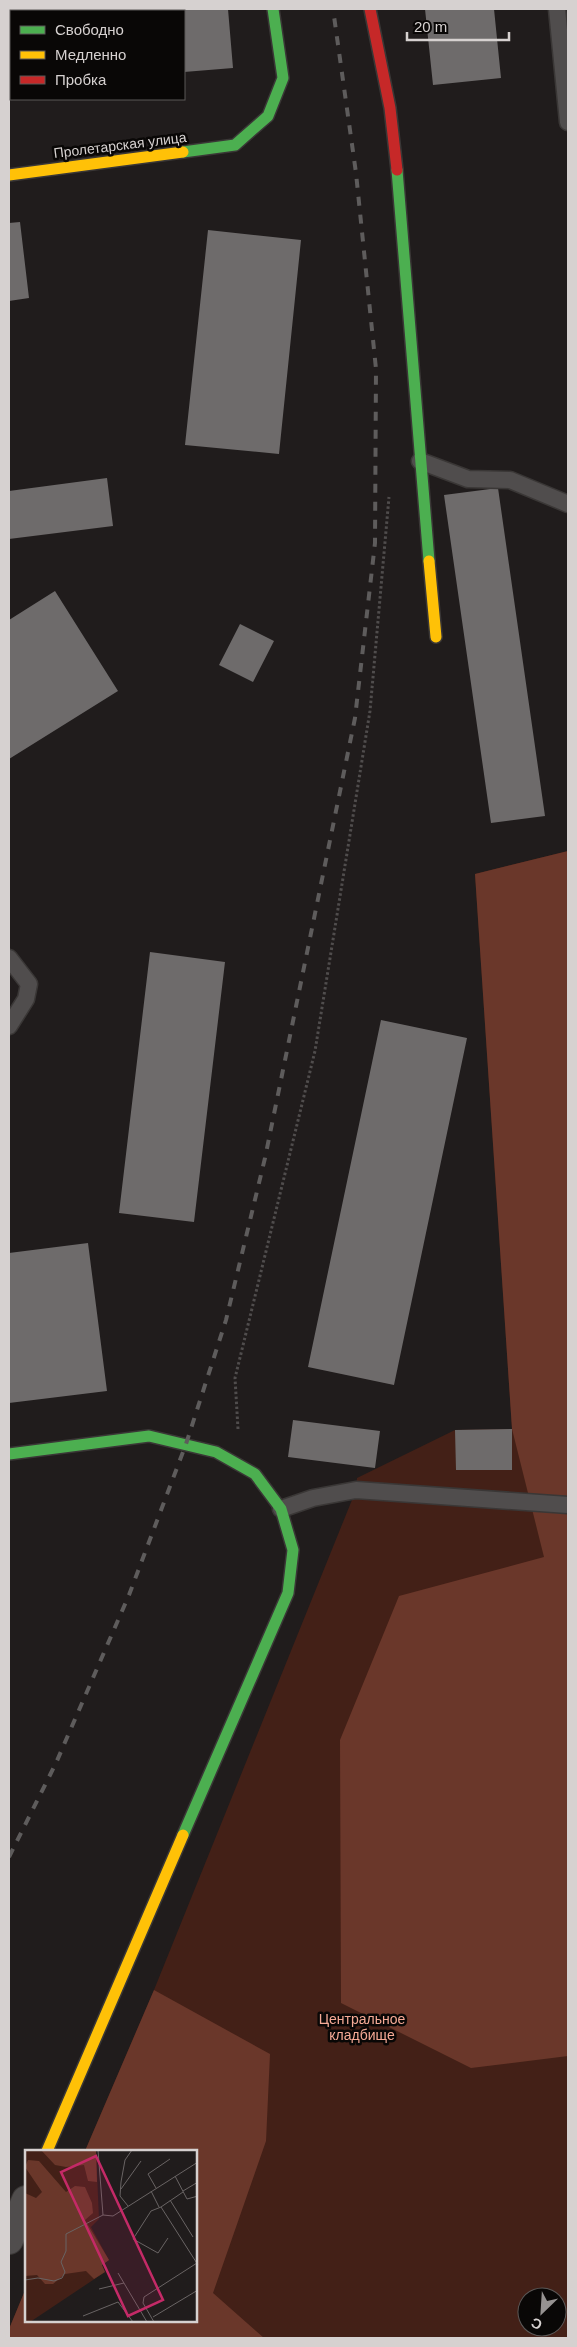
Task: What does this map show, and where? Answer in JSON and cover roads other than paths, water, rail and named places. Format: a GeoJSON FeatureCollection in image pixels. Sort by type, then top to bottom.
{"type":"FeatureCollection","features":[{"type":"Feature","properties":{"kind":"street","name":"Пролетарская улица"},"geometry":{"type":"LineString","coordinates":[[9,175],[235,145],[268,116],[283,78],[273,9]]}},
{"type":"Feature","properties":{"kind":"street"},"geometry":{"type":"LineString","coordinates":[[370,9],[390,108],[401,201],[420,461],[436,637]]}},
{"type":"Feature","properties":{"kind":"street"},"geometry":{"type":"LineString","coordinates":[[9,1454],[149,1436],[216,1452],[255,1474],[281,1509],[293,1550],[288,1593],[47,2150]]}},
{"type":"Feature","properties":{"kind":"street"},"geometry":{"type":"LineString","coordinates":[[9,2240],[25,2202]]}},
{"type":"Feature","properties":{"kind":"lane"},"geometry":{"type":"LineString","coordinates":[[557,9],[568,122]]}},
{"type":"Feature","properties":{"kind":"lane"},"geometry":{"type":"LineString","coordinates":[[420,461],[468,479],[510,480],[568,504]]}},
{"type":"Feature","properties":{"kind":"lane"},"geometry":{"type":"LineString","coordinates":[[9,958],[29,984],[26,999],[9,1026]]}},
{"type":"Feature","properties":{"kind":"lane"},"geometry":{"type":"LineString","coordinates":[[281,1509],[313,1498],[356,1490],[568,1505]]}},
{"type":"Feature","properties":{"kind":"railway"},"geometry":{"type":"LineString","coordinates":[[9,1857],[56,1763],[129,1595],[186,1444],[226,1320],[265,1158],[355,718],[375,543],[376,369],[356,173],[333,9]]}},
{"type":"Feature","properties":{"kind":"park label","name":"Центральное кладбище"},"geometry":{"type":"Point","coordinates":[362,2028]}}]}
